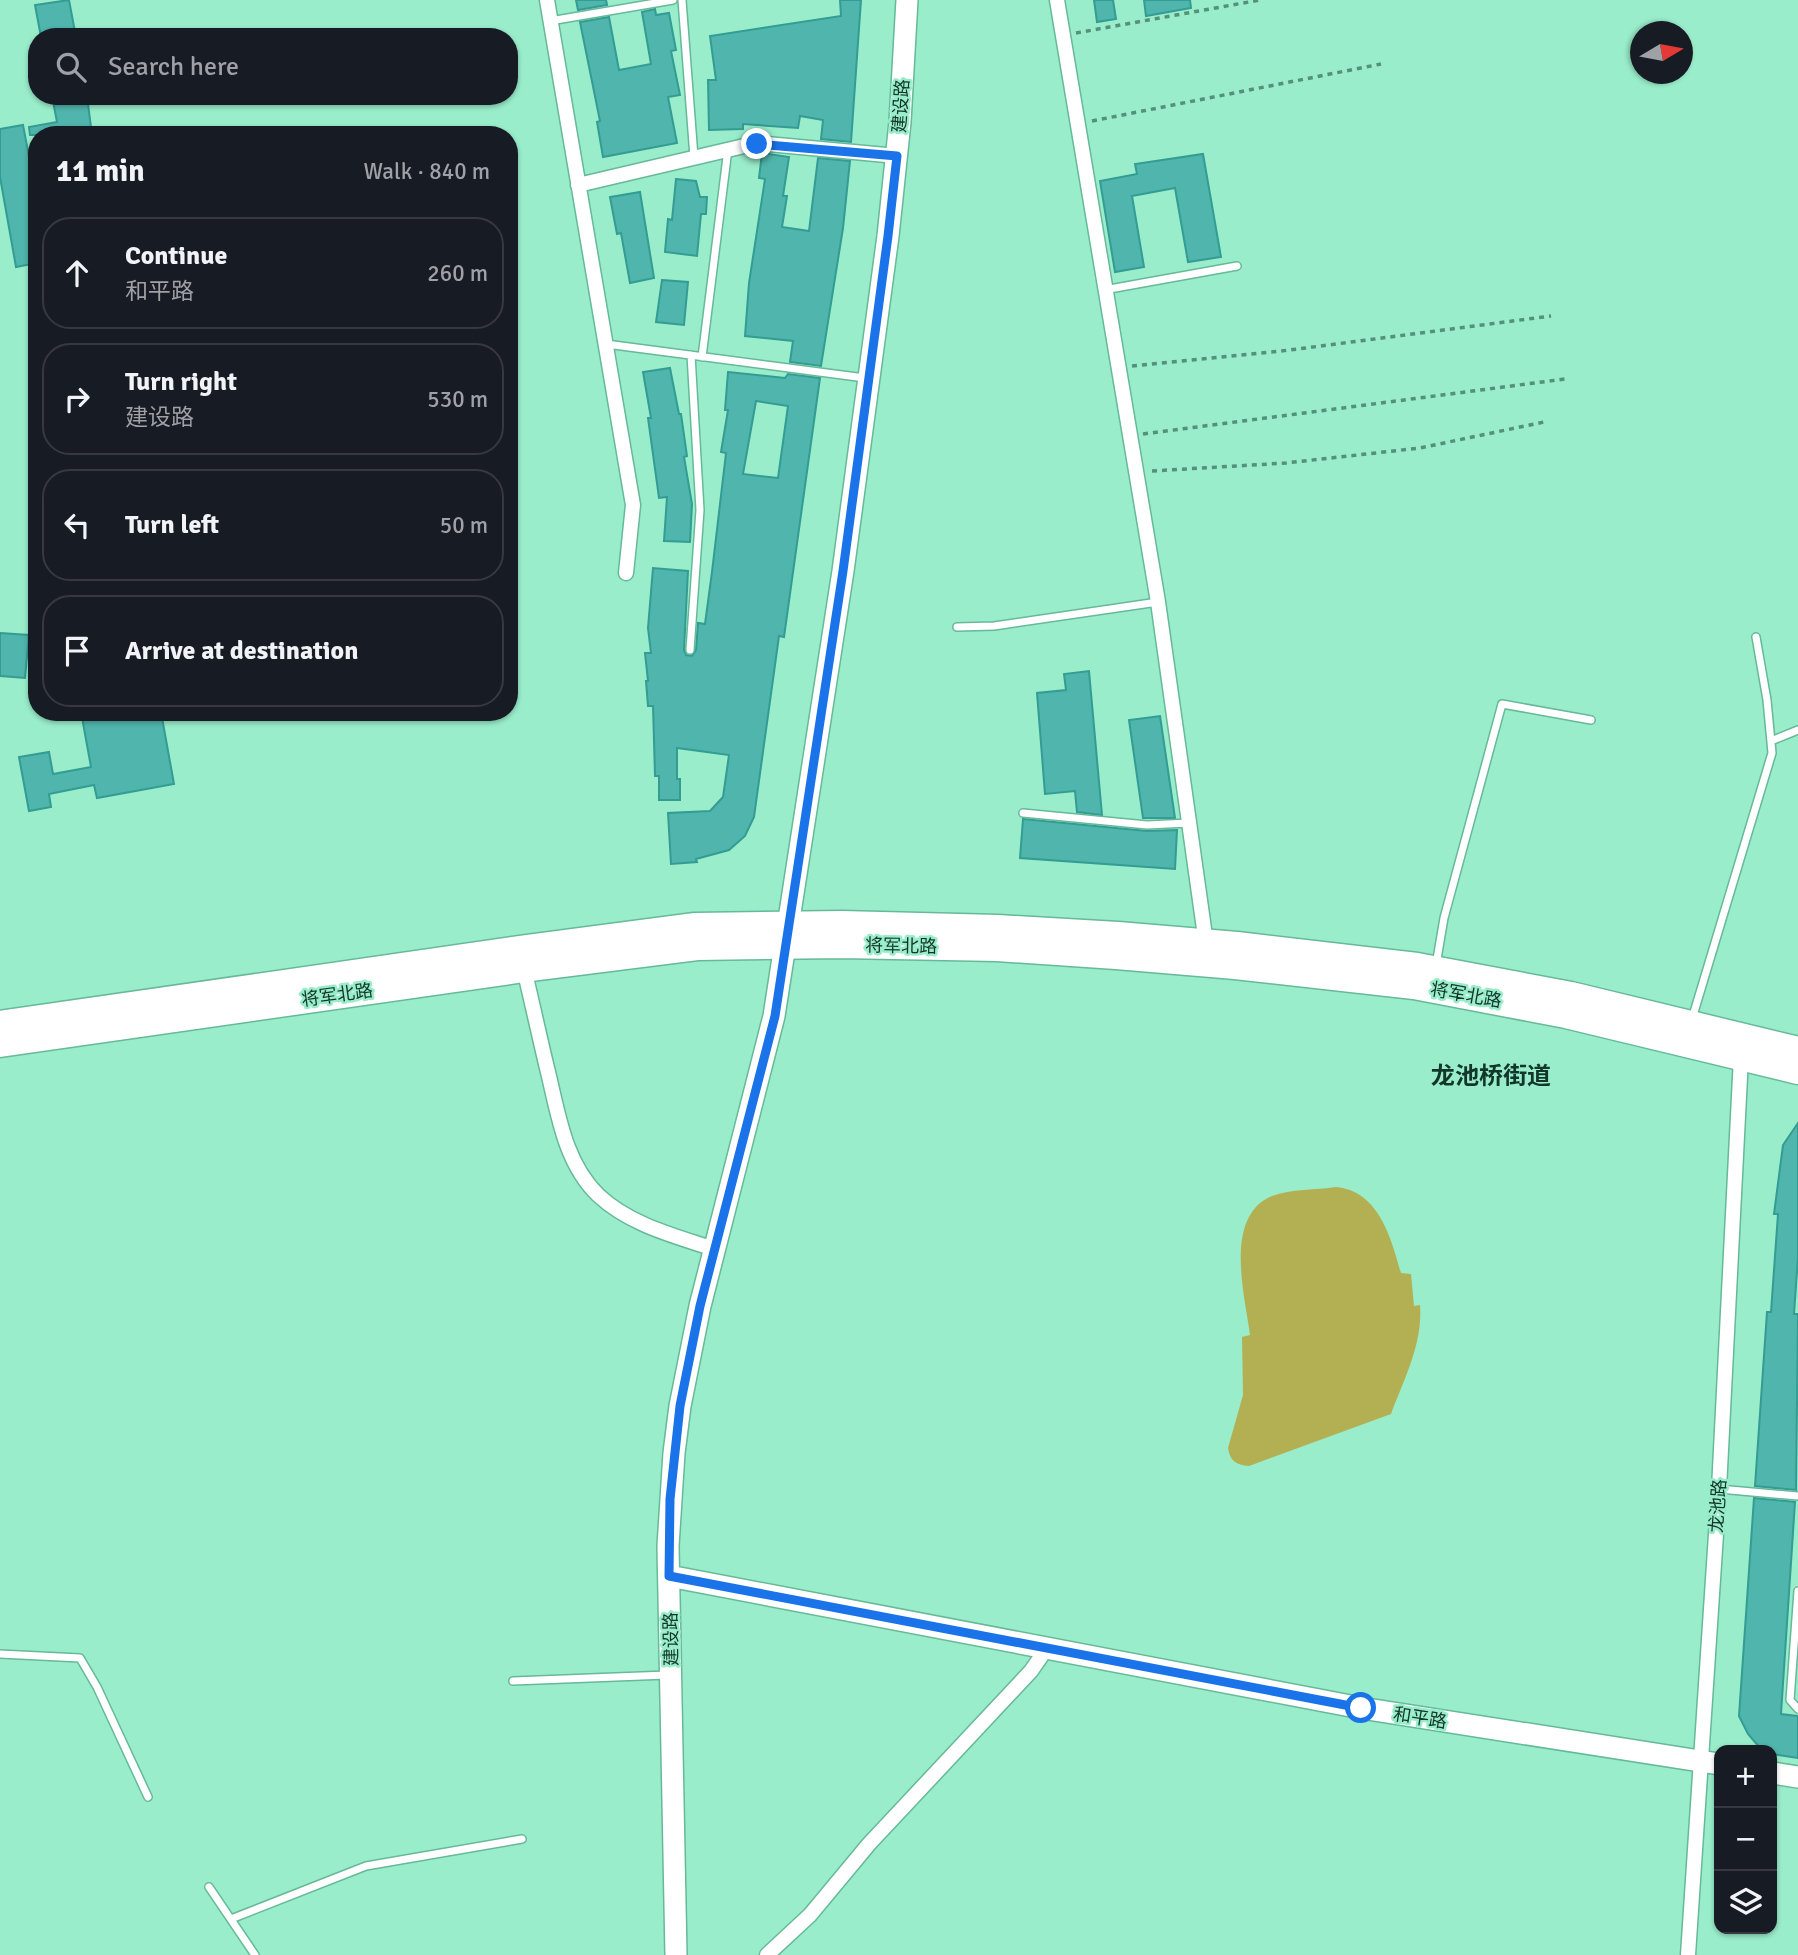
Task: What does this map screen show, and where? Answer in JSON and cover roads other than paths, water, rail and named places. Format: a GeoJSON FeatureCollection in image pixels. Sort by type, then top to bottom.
{"type":"FeatureCollection","features":[{"type":"Feature","properties":{"kind":"highway","name":"将军北路"},"geometry":{"type":"LineString","coordinates":[[0,1024],[695,926],[787,935],[1143,958],[1414,986],[1520,1005],[1798,1070]]}},
{"type":"Feature","properties":{"kind":"highway","name":"将军北路"},"geometry":{"type":"LineString","coordinates":[[0,1044],[524,968],[787,935],[998,928],[1206,943],[1327,955],[1436,970],[1570,995],[1798,1049]]}},
{"type":"Feature","properties":{"kind":"street"},"geometry":{"type":"LineString","coordinates":[[547,0],[633,505],[626,573]]}},
{"type":"Feature","properties":{"kind":"street","name":"建设路"},"geometry":{"type":"LineString","coordinates":[[676,1955],[669,1576],[670,1499],[680,1406],[694,1331],[775,1016],[843,571],[869,378],[897,156],[907,0]]}},
{"type":"Feature","properties":{"kind":"street"},"geometry":{"type":"LineString","coordinates":[[1056,0],[1158,602],[1206,943]]}},
{"type":"Feature","properties":{"kind":"street"},"geometry":{"type":"LineString","coordinates":[[578,185],[757,144],[897,156]]}},
{"type":"Feature","properties":{"kind":"street"},"geometry":{"type":"LineString","coordinates":[[524,968],[563,1135],[582,1175],[598,1195],[630,1217],[661,1231],[715,1249]]}},
{"type":"Feature","properties":{"kind":"street","name":"龙池路"},"geometry":{"type":"LineString","coordinates":[[1688,1955],[1710,1763],[1719,1489],[1741,1057]]}},
{"type":"Feature","properties":{"kind":"street","name":"和平路"},"geometry":{"type":"LineString","coordinates":[[669,1576],[1361,1708],[1710,1763]]}},
{"type":"Feature","properties":{"kind":"street"},"geometry":{"type":"LineString","coordinates":[[767,1955],[810,1915],[869,1844],[1031,1671],[1047,1648]]}},
{"type":"Feature","properties":{"kind":"street"},"geometry":{"type":"LineString","coordinates":[[1777,1774],[1798,1777]]}},
{"type":"Feature","properties":{"kind":"lane"},"geometry":{"type":"LineString","coordinates":[[550,21],[673,0]]}},
{"type":"Feature","properties":{"kind":"lane"},"geometry":{"type":"LineString","coordinates":[[682,0],[694,157]]}},
{"type":"Feature","properties":{"kind":"lane"},"geometry":{"type":"LineString","coordinates":[[702,357],[728,149]]}},
{"type":"Feature","properties":{"kind":"lane"},"geometry":{"type":"LineString","coordinates":[[1104,290],[1237,266]]}},
{"type":"Feature","properties":{"kind":"lane"},"geometry":{"type":"LineString","coordinates":[[605,344],[869,378]]}},
{"type":"Feature","properties":{"kind":"lane"},"geometry":{"type":"LineString","coordinates":[[690,650],[699,510],[691,355]]}},
{"type":"Feature","properties":{"kind":"lane"},"geometry":{"type":"LineString","coordinates":[[957,626],[994,626],[1158,602]]}},
{"type":"Feature","properties":{"kind":"lane"},"geometry":{"type":"LineString","coordinates":[[1690,1024],[1772,753],[1767,700],[1756,637]]}},
{"type":"Feature","properties":{"kind":"lane"},"geometry":{"type":"LineString","coordinates":[[1436,970],[1444,918],[1502,704],[1591,720]]}},
{"type":"Feature","properties":{"kind":"lane"},"geometry":{"type":"LineString","coordinates":[[1770,741],[1798,730]]}},
{"type":"Feature","properties":{"kind":"lane"},"geometry":{"type":"LineString","coordinates":[[1023,813],[1147,825],[1189,823]]}},
{"type":"Feature","properties":{"kind":"lane"},"geometry":{"type":"LineString","coordinates":[[1719,1489],[1798,1496]]}},
{"type":"Feature","properties":{"kind":"lane"},"geometry":{"type":"LineString","coordinates":[[1798,1591],[1790,1700],[1798,1709]]}},
{"type":"Feature","properties":{"kind":"lane"},"geometry":{"type":"LineString","coordinates":[[0,1654],[80,1658],[97,1687],[148,1797]]}},
{"type":"Feature","properties":{"kind":"lane"},"geometry":{"type":"LineString","coordinates":[[513,1681],[671,1675]]}},
{"type":"Feature","properties":{"kind":"lane"},"geometry":{"type":"LineString","coordinates":[[231,1919],[366,1866],[522,1839]]}},
{"type":"Feature","properties":{"kind":"lane"},"geometry":{"type":"LineString","coordinates":[[209,1887],[255,1955]]}},
{"type":"Feature","properties":{"kind":"district","name":"龙池桥街道"},"geometry":{"type":"Point","coordinates":[1491,1076]}}]}
